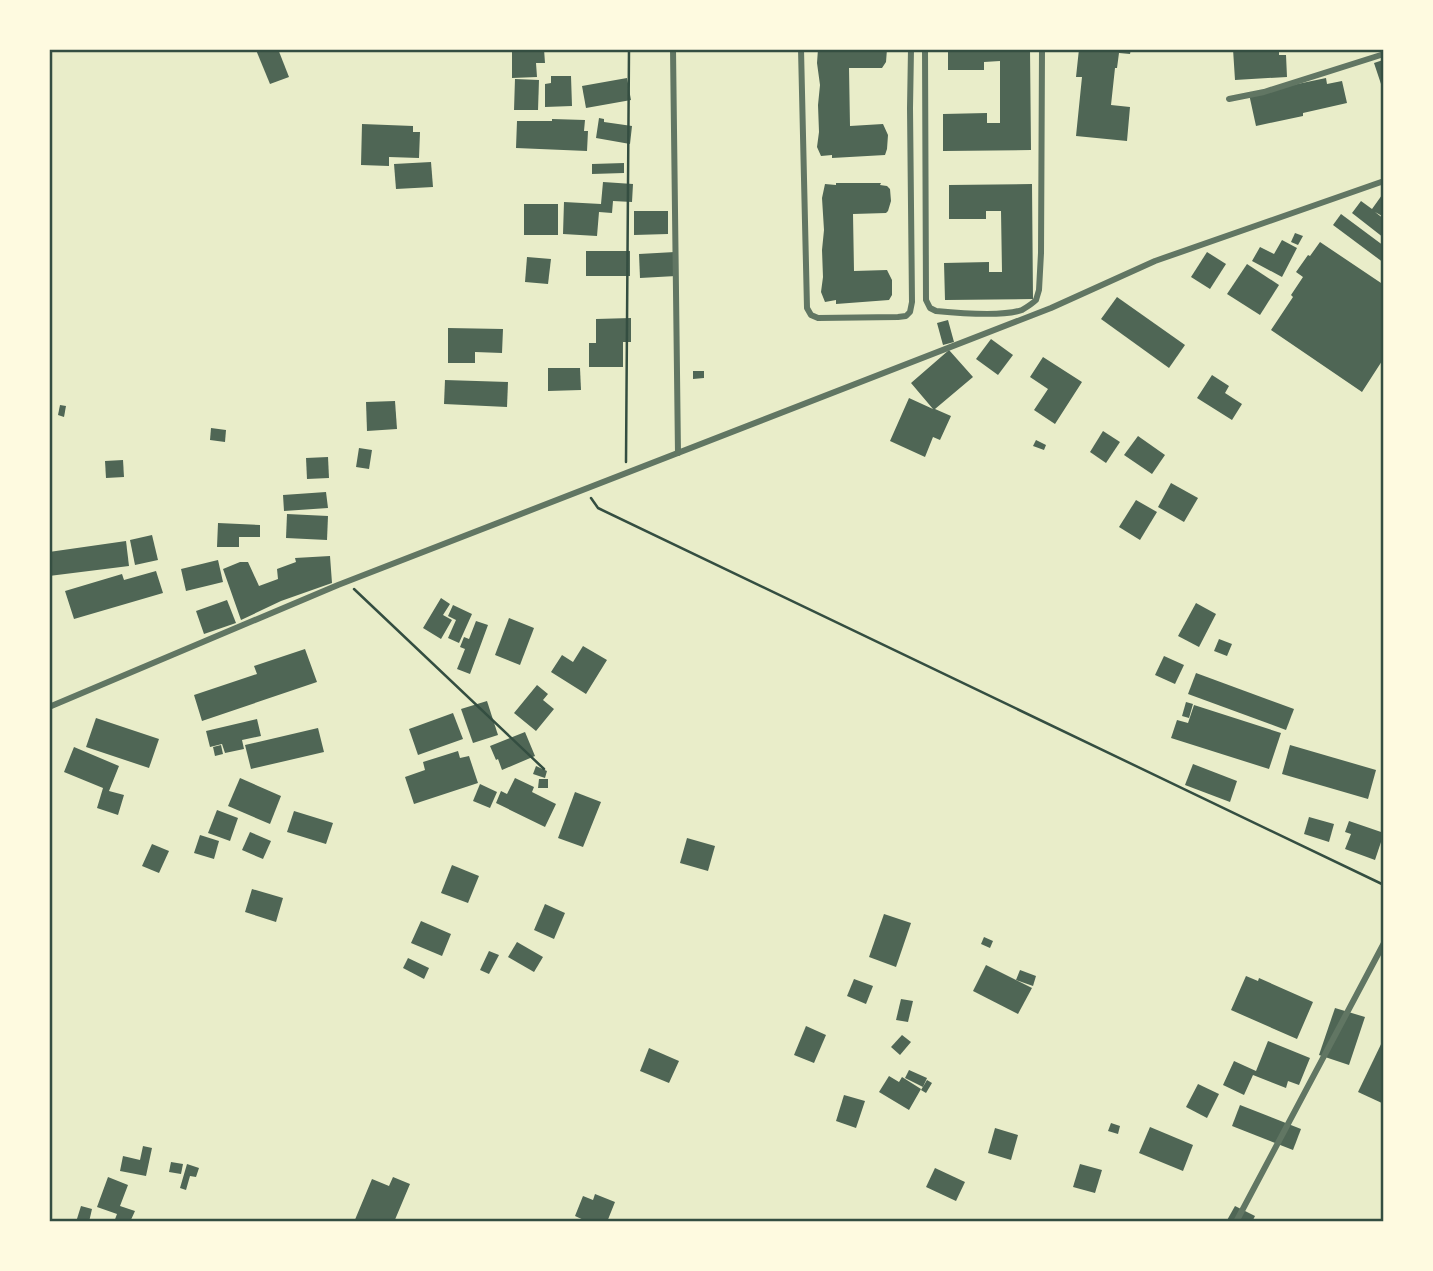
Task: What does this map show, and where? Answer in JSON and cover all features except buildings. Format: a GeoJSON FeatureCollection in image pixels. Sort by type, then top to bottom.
{"type":"FeatureCollection","features":[{"type":"Feature","properties":{"kind":"street"},"geometry":{"type":"LineString","coordinates":[[673,49],[678,453]]}},
{"type":"Feature","properties":{"kind":"street"},"geometry":{"type":"LineString","coordinates":[[801,49],[807,308],[811,315],[818,318],[898,317],[906,316],[910,312],[911,49]]}},
{"type":"Feature","properties":{"kind":"street"},"geometry":{"type":"LineString","coordinates":[[925,49],[926,300],[930,308],[936,311],[989,314],[1019,311],[1036,300],[1039,290],[1042,49]]}},
{"type":"Feature","properties":{"kind":"street"},"geometry":{"type":"LineString","coordinates":[[1229,100],[1264,92],[1384,54]]}},
{"type":"Feature","properties":{"kind":"street"},"geometry":{"type":"LineString","coordinates":[[49,707],[346,582],[1051,308],[1155,261],[1384,181]]}},
{"type":"Feature","properties":{"kind":"street"},"geometry":{"type":"LineString","coordinates":[[1236,1222],[1384,943]]}},
{"type":"Feature","properties":{"kind":"path"},"geometry":{"type":"LineString","coordinates":[[625,473],[629,49]]}},
{"type":"Feature","properties":{"kind":"path"},"geometry":{"type":"LineString","coordinates":[[586,489],[598,508],[1384,885]]}},
{"type":"Feature","properties":{"kind":"path"},"geometry":{"type":"LineString","coordinates":[[346,582],[544,769]]}}]}
